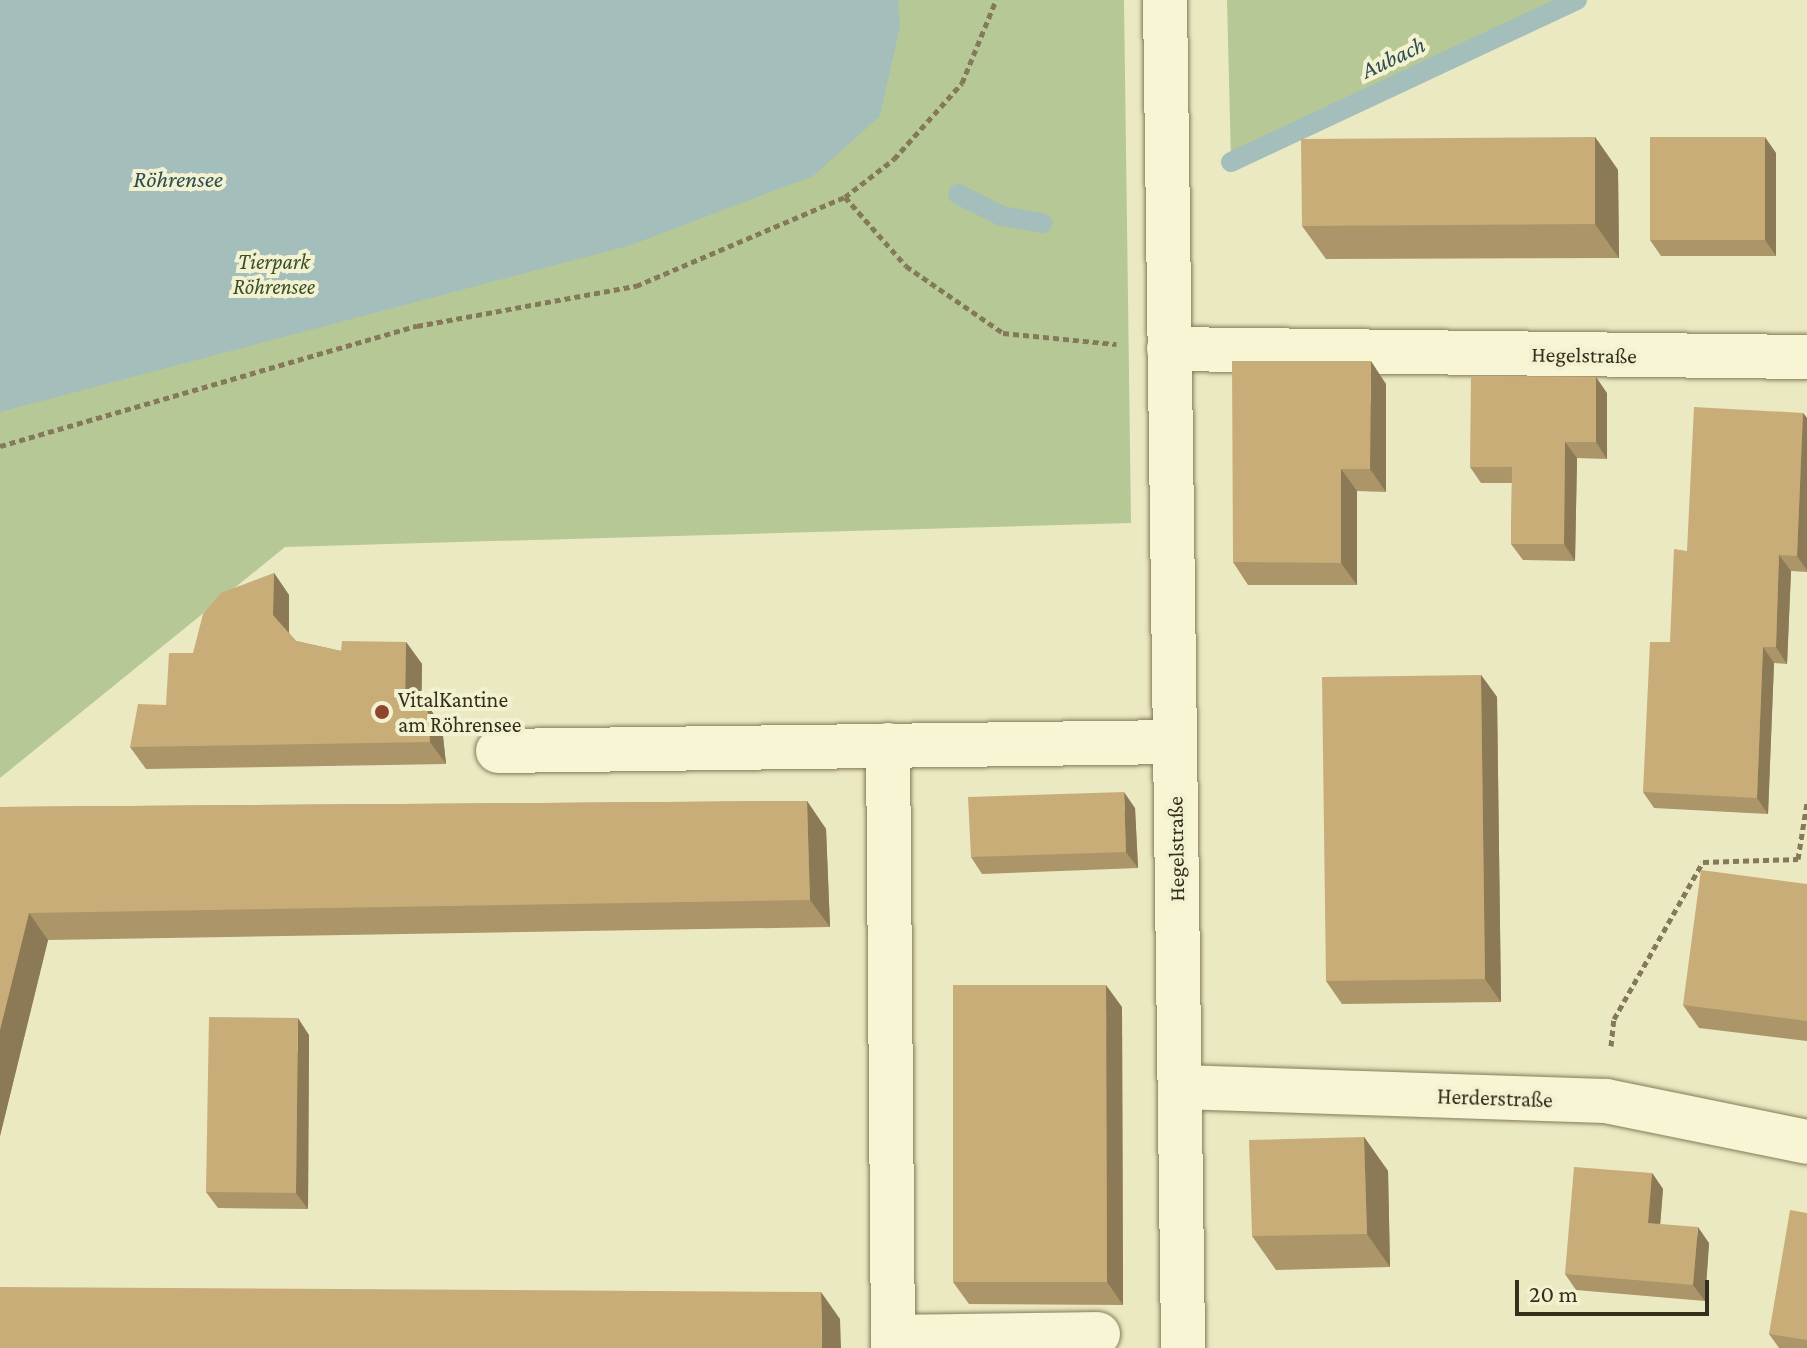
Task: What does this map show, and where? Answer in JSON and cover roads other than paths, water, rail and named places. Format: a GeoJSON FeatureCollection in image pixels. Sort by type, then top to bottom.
{"type":"FeatureCollection","features":[{"type":"Feature","properties":{"kind":"street","name":"Hegelstraße"},"geometry":{"type":"LineString","coordinates":[[1165,0],[1183,1348]]}},
{"type":"Feature","properties":{"kind":"street","name":"Hegelstraße"},"geometry":{"type":"LineString","coordinates":[[1169,349],[1807,357]]}},
{"type":"Feature","properties":{"kind":"street"},"geometry":{"type":"LineString","coordinates":[[498,751],[1175,742]]}},
{"type":"Feature","properties":{"kind":"street"},"geometry":{"type":"LineString","coordinates":[[888,745],[893,1343],[1098,1334]]}},
{"type":"Feature","properties":{"kind":"street","name":"Herderstraße"},"geometry":{"type":"LineString","coordinates":[[1180,1087],[1606,1101],[1807,1142]]}},
{"type":"Feature","properties":{"kind":"water","name":"Röhrensee"},"geometry":{"type":"Polygon","coordinates":[[[0,0],[898,0],[900,26],[880,116],[813,176],[631,245],[0,412],[0,0]]]}},
{"type":"Feature","properties":{"kind":"waterway","name":"Aubach"},"geometry":{"type":"LineString","coordinates":[[1231,162],[1577,0]]}},
{"type":"Feature","properties":{"kind":"waterway"},"geometry":{"type":"LineString","coordinates":[[958,194],[1002,216],[1042,223]]}},
{"type":"Feature","properties":{"kind":"place","name":"VitalKantine am Röhrensee"},"geometry":{"type":"Point","coordinates":[382,712]}},
{"type":"Feature","properties":{"kind":"park label","name":"Tierpark Röhrensee"},"geometry":{"type":"Point","coordinates":[274,274]}}]}
